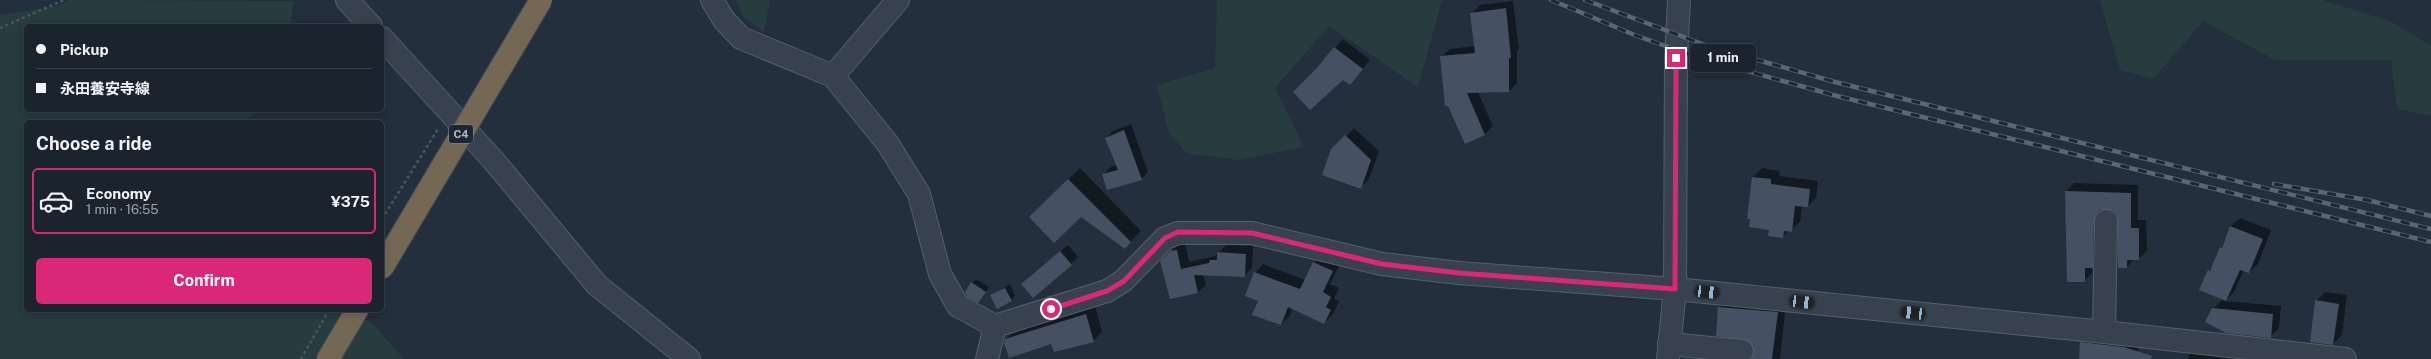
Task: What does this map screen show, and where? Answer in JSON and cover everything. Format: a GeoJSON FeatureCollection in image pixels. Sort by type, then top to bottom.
{"type":"FeatureCollection","features":[{"type":"Feature","properties":{"kind":"highway","name":"C4"},"geometry":{"type":"LineString","coordinates":[[384,265],[541,0]]}},
{"type":"Feature","properties":{"kind":"highway"},"geometry":{"type":"LineString","coordinates":[[328,359],[356,312]]}},
{"type":"Feature","properties":{"kind":"street"},"geometry":{"type":"LineString","coordinates":[[347,0],[369,24]]}},
{"type":"Feature","properties":{"kind":"street"},"geometry":{"type":"LineString","coordinates":[[712,0],[724,20],[741,38],[833,76],[888,144],[919,194],[940,274],[958,306],[995,326],[1107,291],[1124,281],[1165,238],[1178,232],[1252,233],[1382,264],[1459,273],[1675,289],[2104,332],[2345,359]]}},
{"type":"Feature","properties":{"kind":"street"},"geometry":{"type":"LineString","coordinates":[[833,76],[898,0]]}},
{"type":"Feature","properties":{"kind":"street"},"geometry":{"type":"LineString","coordinates":[[1680,0],[1676,58],[1675,289],[1668,352],[1742,352]]}},
{"type":"Feature","properties":{"kind":"street"},"geometry":{"type":"LineString","coordinates":[[384,40],[450,110],[598,286],[689,359]]}},
{"type":"Feature","properties":{"kind":"street"},"geometry":{"type":"LineString","coordinates":[[2104,332],[2106,221]]}},
{"type":"Feature","properties":{"kind":"street"},"geometry":{"type":"LineString","coordinates":[[987,359],[995,326]]}},
{"type":"Feature","properties":{"kind":"path"},"geometry":{"type":"LineString","coordinates":[[0,28],[64,0]]}},
{"type":"Feature","properties":{"kind":"path"},"geometry":{"type":"LineString","coordinates":[[384,216],[450,110]]}},
{"type":"Feature","properties":{"kind":"path"},"geometry":{"type":"LineString","coordinates":[[301,359],[328,312]]}},
{"type":"Feature","properties":{"kind":"green space"},"geometry":{"type":"Polygon","coordinates":[[[69,0],[293,1],[291,24],[24,24],[24,112],[254,112],[247,120],[24,120],[24,312],[338,312],[371,322],[404,359],[0,359],[0,15],[58,6],[69,0]]]}},
{"type":"Feature","properties":{"kind":"green space"},"geometry":{"type":"Polygon","coordinates":[[[736,0],[770,0],[764,32],[742,16],[736,0]]]}},
{"type":"Feature","properties":{"kind":"green space"},"geometry":{"type":"Polygon","coordinates":[[[1217,0],[1442,0],[1418,87],[1329,26],[1275,88],[1304,147],[1238,160],[1186,153],[1168,131],[1157,85],[1215,68],[1217,0]]]}},
{"type":"Feature","properties":{"kind":"green space"},"geometry":{"type":"Polygon","coordinates":[[[2100,0],[2323,0],[2392,22],[2431,46],[2431,116],[2397,109],[2391,60],[2275,60],[2203,21],[2153,79],[2120,70],[2100,0]]]}},
{"type":"Feature","properties":{"kind":"building"},"geometry":{"type":"Polygon","coordinates":[[[1506,8],[1511,58],[1509,58],[1509,92],[1467,93],[1485,135],[1465,144],[1448,106],[1445,106],[1440,56],[1475,53],[1470,13],[1506,8]]]}},
{"type":"Feature","properties":{"kind":"building"},"geometry":{"type":"Polygon","coordinates":[[[1334,47],[1363,69],[1350,85],[1343,80],[1310,110],[1293,92],[1316,69],[1334,47]]]}},
{"type":"Feature","properties":{"kind":"building"},"geometry":{"type":"Polygon","coordinates":[[[1124,130],[1142,180],[1107,190],[1102,174],[1118,170],[1105,138],[1124,130]]]}},
{"type":"Feature","properties":{"kind":"building"},"geometry":{"type":"Polygon","coordinates":[[[1345,135],[1371,160],[1361,189],[1322,175],[1331,149],[1345,135]]]}},
{"type":"Feature","properties":{"kind":"building"},"geometry":{"type":"Polygon","coordinates":[[[1752,177],[1771,179],[1771,184],[1810,189],[1808,207],[1795,206],[1792,232],[1784,231],[1783,238],[1768,236],[1769,230],[1749,227],[1750,219],[1747,219],[1752,177]]]}},
{"type":"Feature","properties":{"kind":"building"},"geometry":{"type":"Polygon","coordinates":[[[1068,179],[1131,242],[1125,249],[1081,217],[1054,243],[1029,217],[1068,179]]]}},
{"type":"Feature","properties":{"kind":"building"},"geometry":{"type":"Polygon","coordinates":[[[2065,191],[2131,193],[2131,228],[2139,228],[2139,260],[2127,260],[2127,268],[2118,268],[2117,215],[2112,210],[2100,210],[2096,214],[2094,221],[2093,268],[2085,268],[2085,282],[2067,282],[2065,191]]]}},
{"type":"Feature","properties":{"kind":"building"},"geometry":{"type":"Polygon","coordinates":[[[2230,226],[2263,239],[2249,273],[2240,270],[2226,301],[2199,290],[2208,270],[2210,271],[2220,247],[2222,248],[2230,226]]]}},
{"type":"Feature","properties":{"kind":"building"},"geometry":{"type":"Polygon","coordinates":[[[1177,250],[1181,269],[1209,263],[1210,260],[1217,260],[1217,252],[1246,254],[1245,277],[1194,275],[1198,293],[1170,299],[1160,261],[1170,251],[1177,250]]]}},
{"type":"Feature","properties":{"kind":"building"},"geometry":{"type":"Polygon","coordinates":[[[1060,251],[1072,265],[1033,298],[1021,284],[1060,251]]]}},
{"type":"Feature","properties":{"kind":"building"},"geometry":{"type":"Polygon","coordinates":[[[1313,262],[1333,271],[1323,292],[1331,297],[1326,307],[1331,310],[1324,324],[1288,307],[1281,325],[1252,315],[1258,301],[1245,296],[1254,272],[1300,289],[1313,262]]]}},
{"type":"Feature","properties":{"kind":"building"},"geometry":{"type":"Polygon","coordinates":[[[971,282],[986,292],[978,303],[967,297],[965,292],[971,282]]]}},
{"type":"Feature","properties":{"kind":"building"},"geometry":{"type":"Polygon","coordinates":[[[1005,288],[1012,301],[997,309],[990,295],[1005,288]]]}},
{"type":"Feature","properties":{"kind":"building"},"geometry":{"type":"Polygon","coordinates":[[[2315,300],[2339,304],[2333,345],[2310,342],[2315,300]]]}},
{"type":"Feature","properties":{"kind":"building"},"geometry":{"type":"Polygon","coordinates":[[[1718,307],[1778,312],[1772,359],[1751,359],[1754,352],[1749,341],[1716,336],[1718,307]]]}},
{"type":"Feature","properties":{"kind":"building"},"geometry":{"type":"Polygon","coordinates":[[[2212,308],[2273,314],[2271,338],[2226,333],[2205,322],[2212,308]]]}},
{"type":"Feature","properties":{"kind":"building"},"geometry":{"type":"Polygon","coordinates":[[[1086,314],[1094,342],[1054,352],[1051,344],[1009,358],[1004,343],[1005,339],[1086,314]]]}},
{"type":"Feature","properties":{"kind":"building"},"geometry":{"type":"Polygon","coordinates":[[[2080,342],[2124,347],[2152,356],[2151,359],[2079,359],[2080,342]]]}},
{"type":"Feature","properties":{"kind":"railway"},"geometry":{"type":"LineString","coordinates":[[1551,0],[1637,36],[1700,58],[1833,95],[2431,242]]}},
{"type":"Feature","properties":{"kind":"railway"},"geometry":{"type":"LineString","coordinates":[[1585,0],[1705,45],[1835,82],[2431,229]]}},
{"type":"Feature","properties":{"kind":"railway"},"geometry":{"type":"LineString","coordinates":[[2274,184],[2367,200],[2431,216]]}},
{"type":"Feature","properties":{"kind":"route"},"geometry":{"type":"LineString","coordinates":[[1051,309],[1107,291],[1124,281],[1165,238],[1178,232],[1252,233],[1271,236],[1316,250],[1382,264],[1459,273],[1675,289],[1676,58]]}}]}
